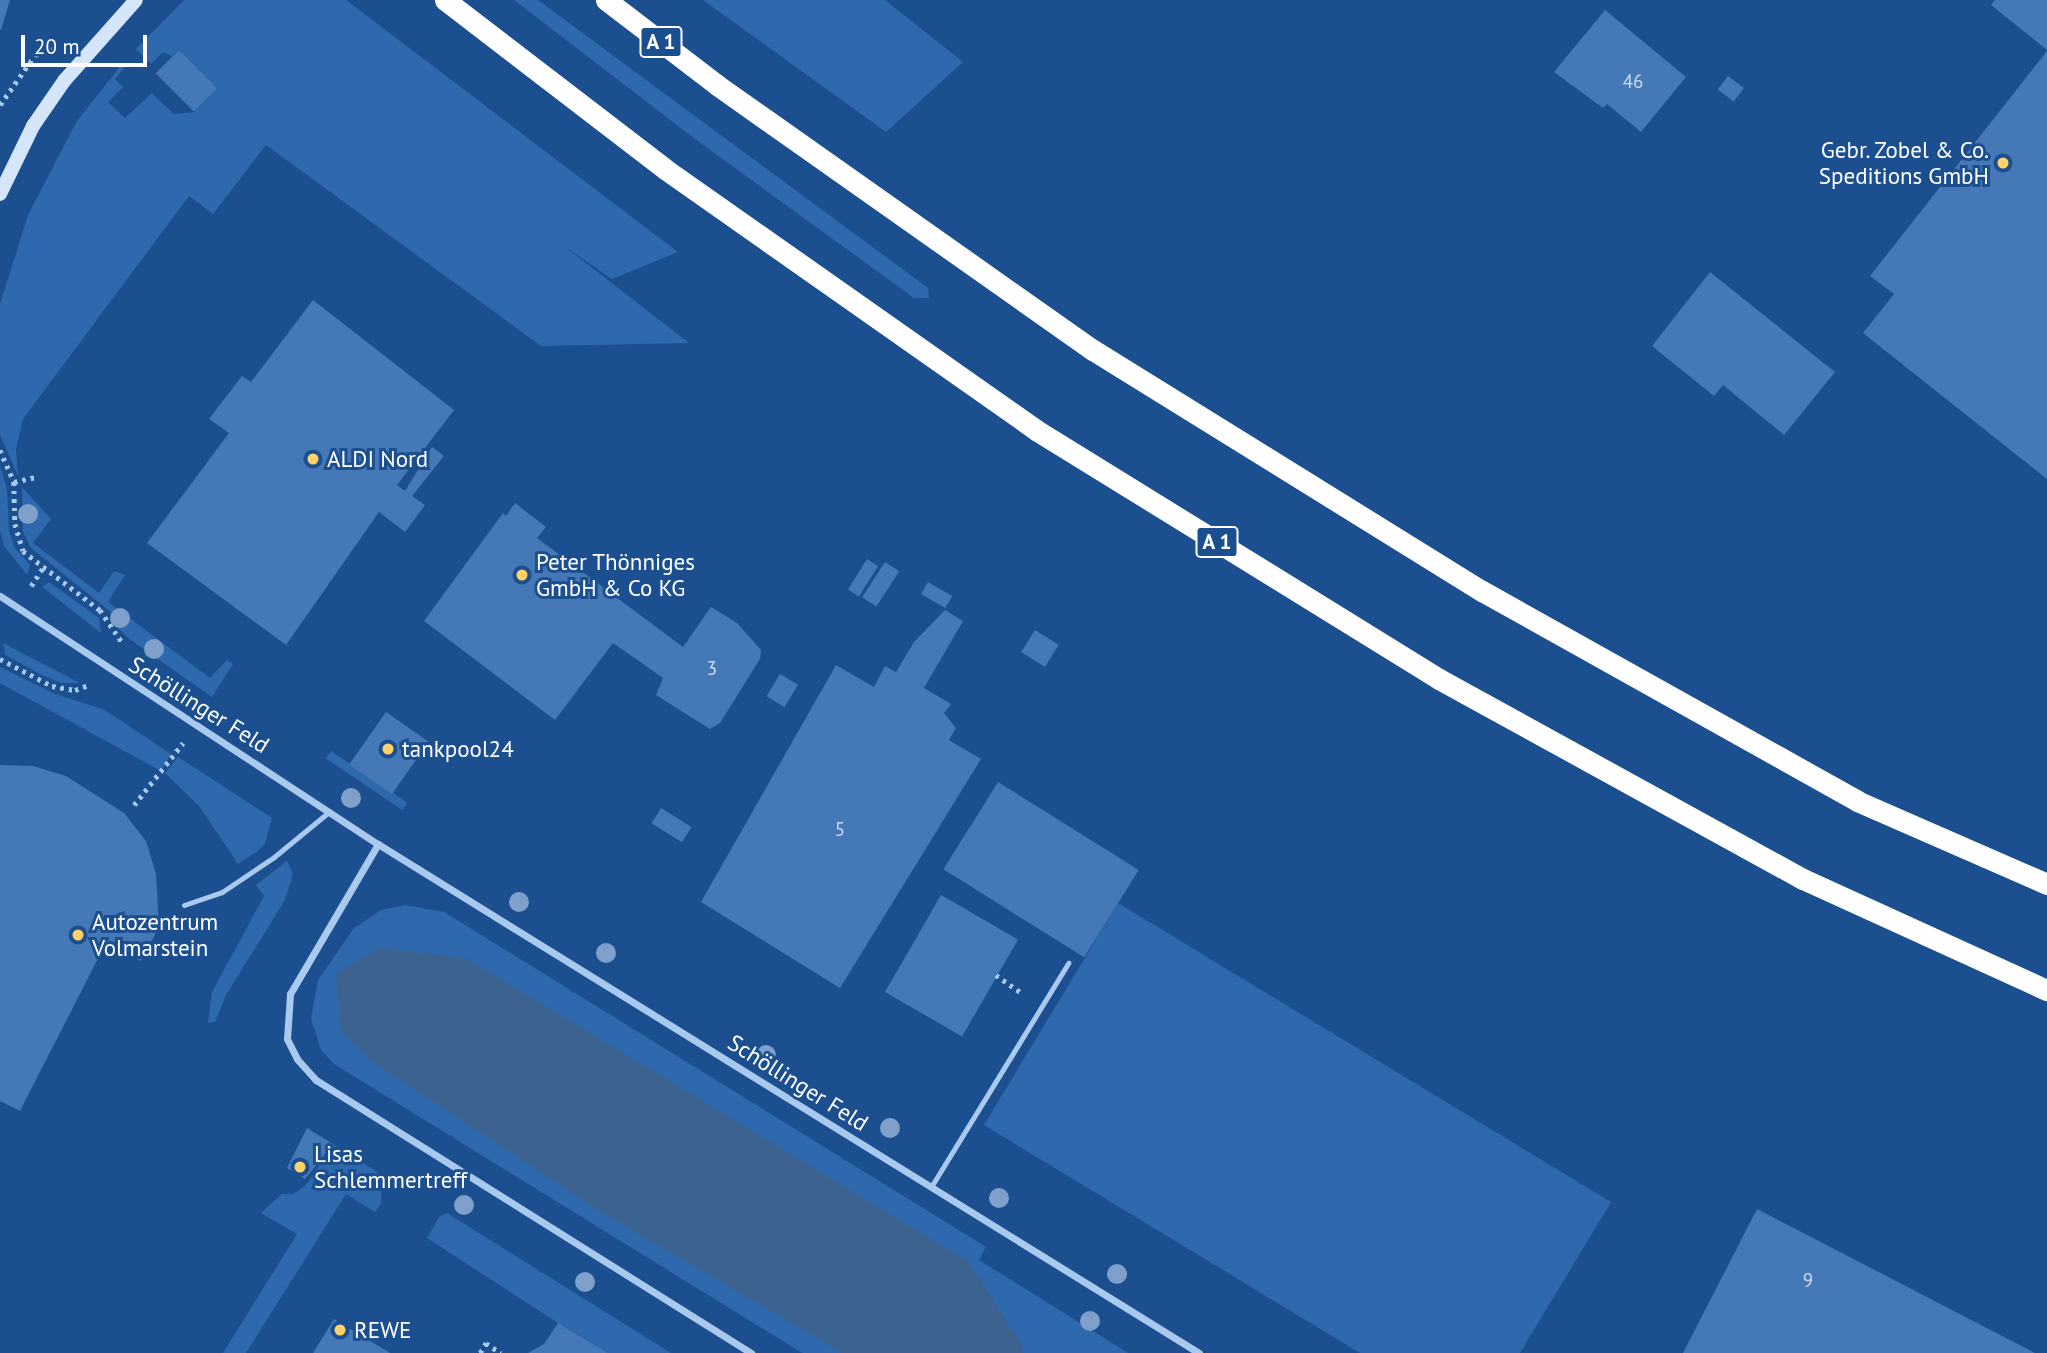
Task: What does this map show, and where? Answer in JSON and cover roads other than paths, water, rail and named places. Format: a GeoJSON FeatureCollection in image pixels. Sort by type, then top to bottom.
{"type":"FeatureCollection","features":[{"type":"Feature","properties":{"kind":"highway","name":"A 1"},"geometry":{"type":"LineString","coordinates":[[445,0],[665,169],[1047,438],[1439,679],[1802,879],[2047,990]]}},
{"type":"Feature","properties":{"kind":"highway","name":"A 1"},"geometry":{"type":"LineString","coordinates":[[606,0],[717,85],[1093,350],[1470,584],[1857,801],[2047,884]]}},
{"type":"Feature","properties":{"kind":"street"},"geometry":{"type":"LineString","coordinates":[[0,194],[33,126],[64,81],[136,0]]}},
{"type":"Feature","properties":{"kind":"street","name":"Schöllinger Feld"},"geometry":{"type":"LineString","coordinates":[[0,596],[117,676],[378,844],[1199,1353]]}},
{"type":"Feature","properties":{"kind":"street"},"geometry":{"type":"LineString","coordinates":[[378,844],[290,994],[287,1039],[297,1059],[316,1080],[751,1353]]}},
{"type":"Feature","properties":{"kind":"lane"},"geometry":{"type":"LineString","coordinates":[[184,905],[222,892],[274,857],[330,811]]}},
{"type":"Feature","properties":{"kind":"lane"},"geometry":{"type":"LineString","coordinates":[[931,1187],[1068,963]]}},
{"type":"Feature","properties":{"kind":"place","name":"Gebr. Zobel & Co. Speditions GmbH"},"geometry":{"type":"Point","coordinates":[2003,163]}},
{"type":"Feature","properties":{"kind":"place","name":"ALDI Nord"},"geometry":{"type":"Point","coordinates":[313,459]}},
{"type":"Feature","properties":{"kind":"place","name":"Peter Thönniges GmbH & Co KG"},"geometry":{"type":"Point","coordinates":[522,575]}},
{"type":"Feature","properties":{"kind":"place","name":"tankpool24"},"geometry":{"type":"Point","coordinates":[388,749]}},
{"type":"Feature","properties":{"kind":"place","name":"Autozentrum Volmarstein"},"geometry":{"type":"Point","coordinates":[78,935]}},
{"type":"Feature","properties":{"kind":"place","name":"Lisas Schlemmertreff"},"geometry":{"type":"Point","coordinates":[300,1167]}},
{"type":"Feature","properties":{"kind":"place","name":"REWE"},"geometry":{"type":"Point","coordinates":[340,1330]}}]}
